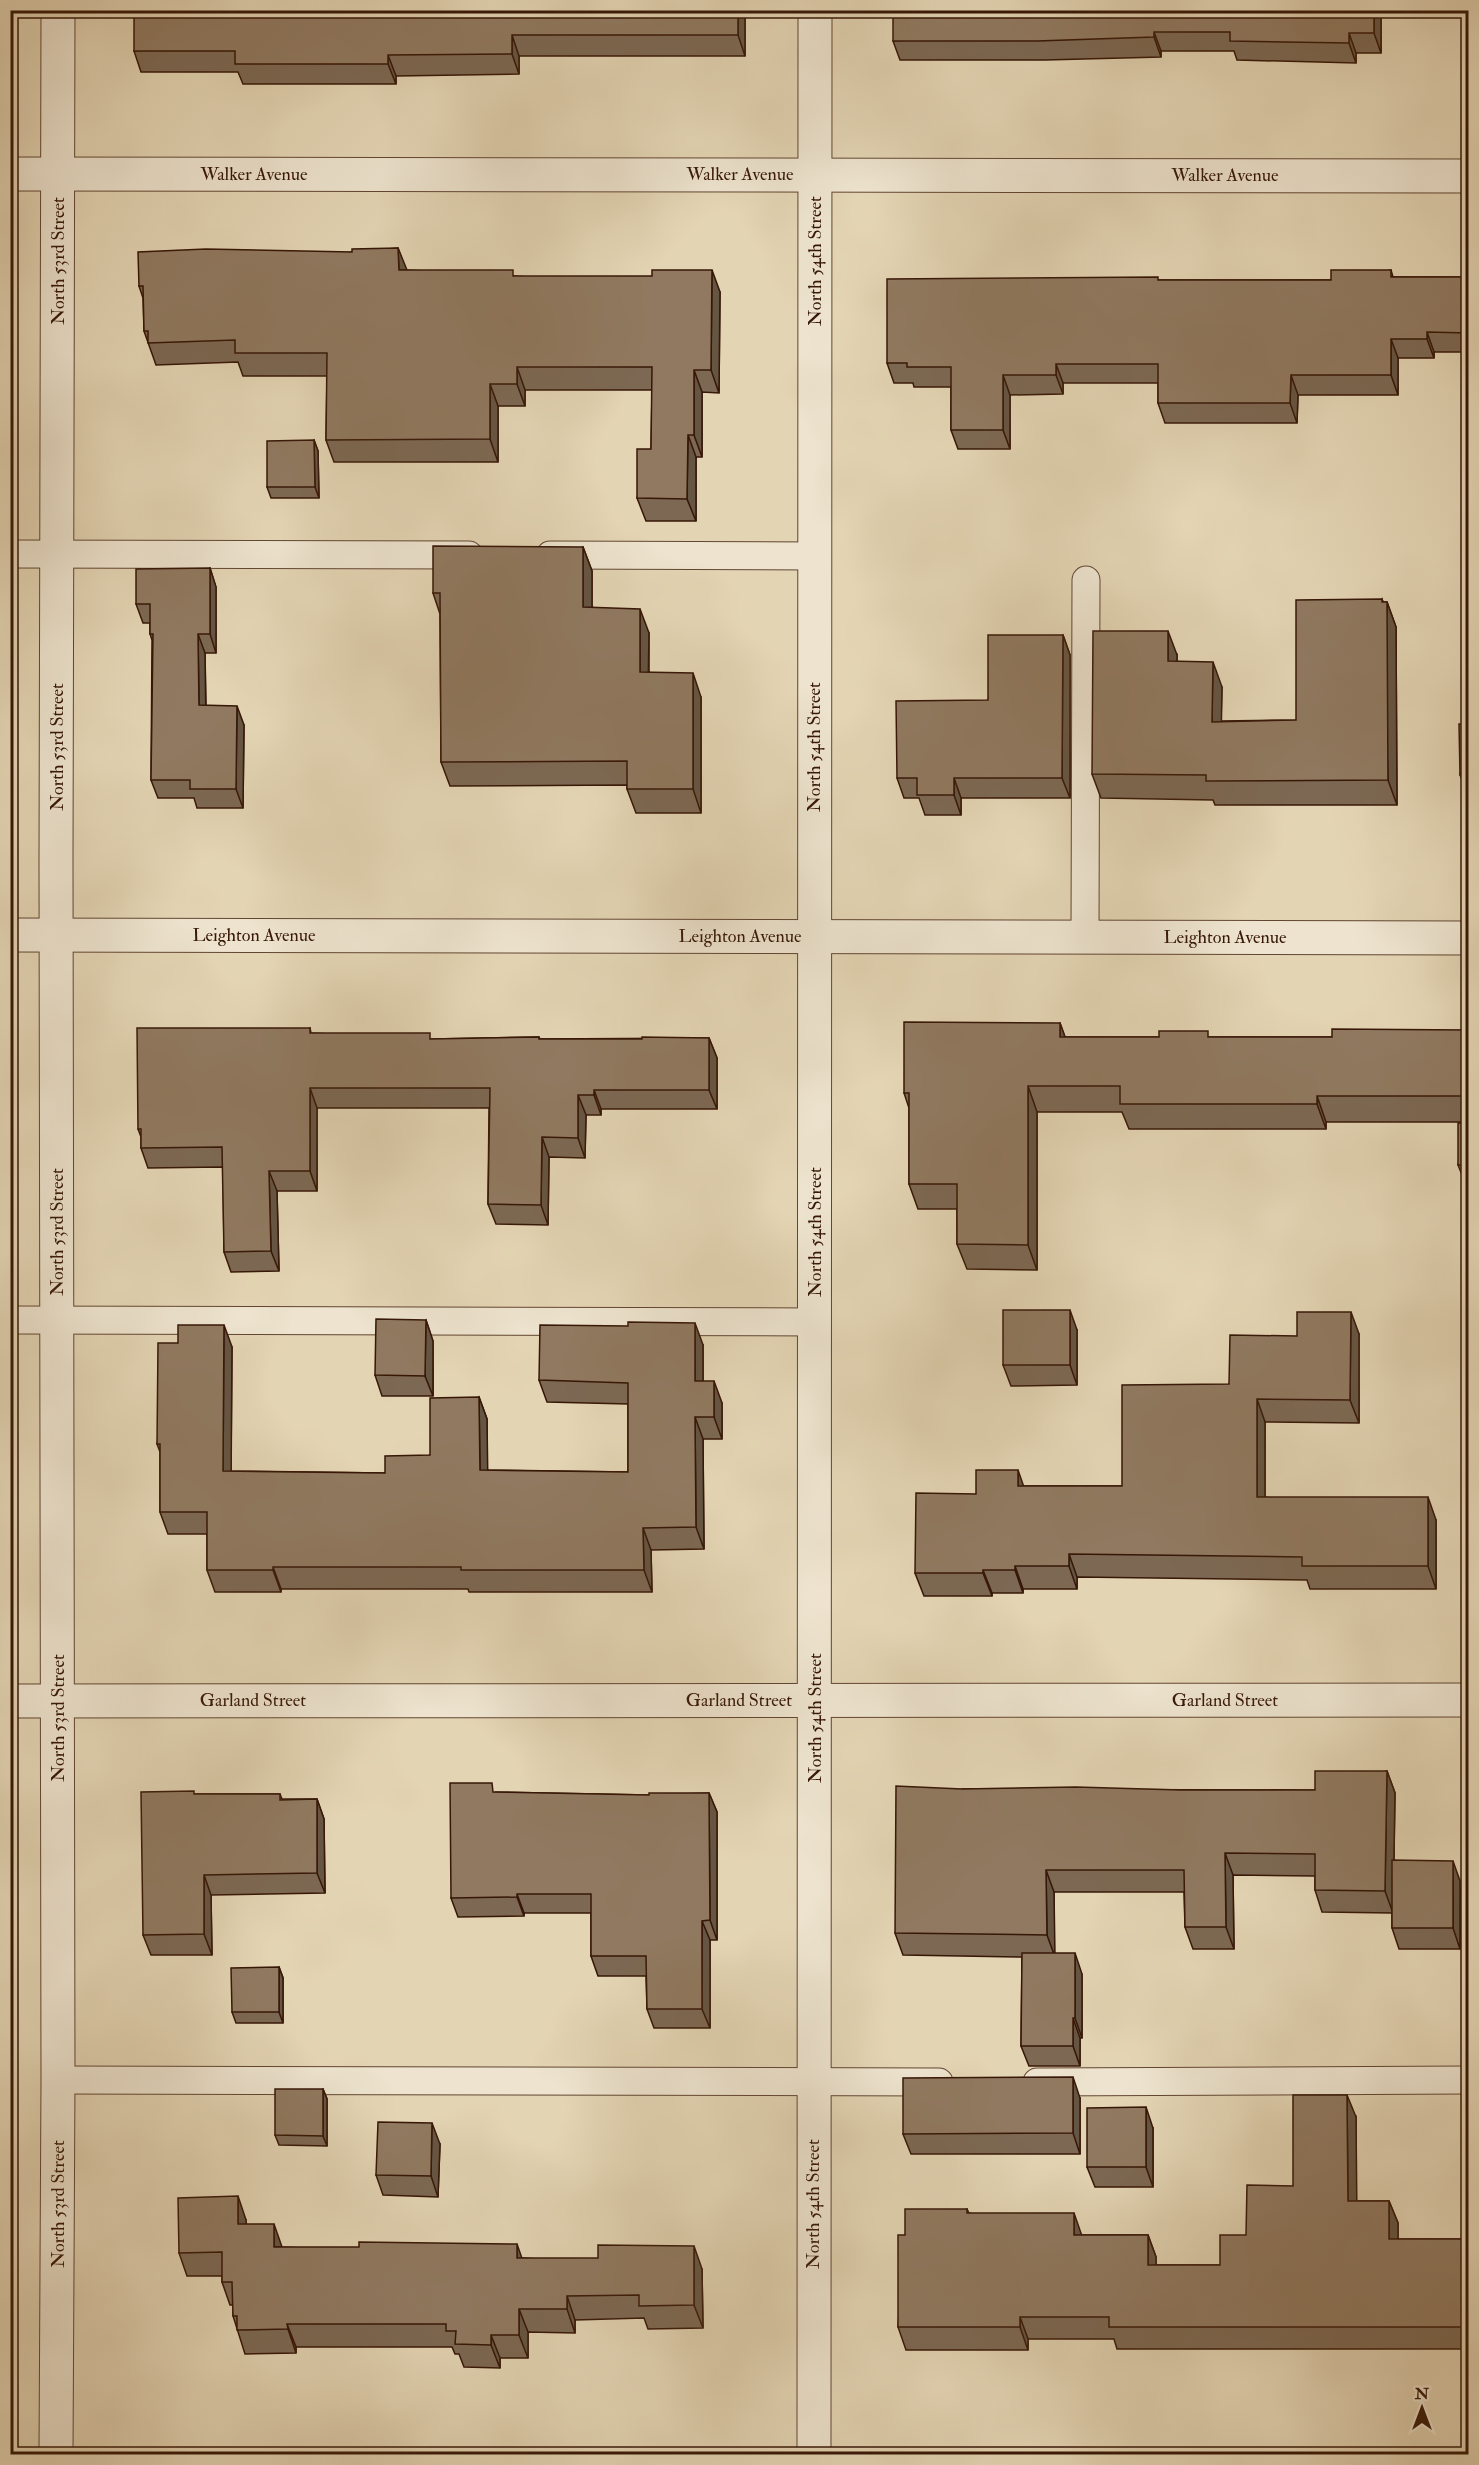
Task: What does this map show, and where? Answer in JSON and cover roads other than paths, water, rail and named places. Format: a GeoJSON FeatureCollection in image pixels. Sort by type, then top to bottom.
{"type":"FeatureCollection","features":[{"type":"Feature","properties":{"kind":"street","name":"North 53rd Street"},"geometry":{"type":"LineString","coordinates":[[56,2454],[58,10]]}},
{"type":"Feature","properties":{"kind":"street","name":"North 54th Street"},"geometry":{"type":"LineString","coordinates":[[814,2454],[815,10]]}},
{"type":"Feature","properties":{"kind":"street","name":"Walker Avenue"},"geometry":{"type":"LineString","coordinates":[[10,174],[1468,176]]}},
{"type":"Feature","properties":{"kind":"street","name":"Leighton Avenue"},"geometry":{"type":"LineString","coordinates":[[10,935],[1468,938]]}},
{"type":"Feature","properties":{"kind":"street","name":"Garland Street"},"geometry":{"type":"LineString","coordinates":[[10,1701],[1468,1700]]}},
{"type":"Feature","properties":{"kind":"lane"},"geometry":{"type":"LineString","coordinates":[[10,554],[493,555]]}},
{"type":"Feature","properties":{"kind":"lane"},"geometry":{"type":"LineString","coordinates":[[529,555],[815,556]]}},
{"type":"Feature","properties":{"kind":"lane"},"geometry":{"type":"LineString","coordinates":[[1085,937],[1086,580]]}},
{"type":"Feature","properties":{"kind":"lane"},"geometry":{"type":"LineString","coordinates":[[10,1320],[815,1322]]}},
{"type":"Feature","properties":{"kind":"lane"},"geometry":{"type":"LineString","coordinates":[[58,2080],[958,2082]]}},
{"type":"Feature","properties":{"kind":"lane"},"geometry":{"type":"LineString","coordinates":[[1017,2082],[1468,2080]]}}]}
